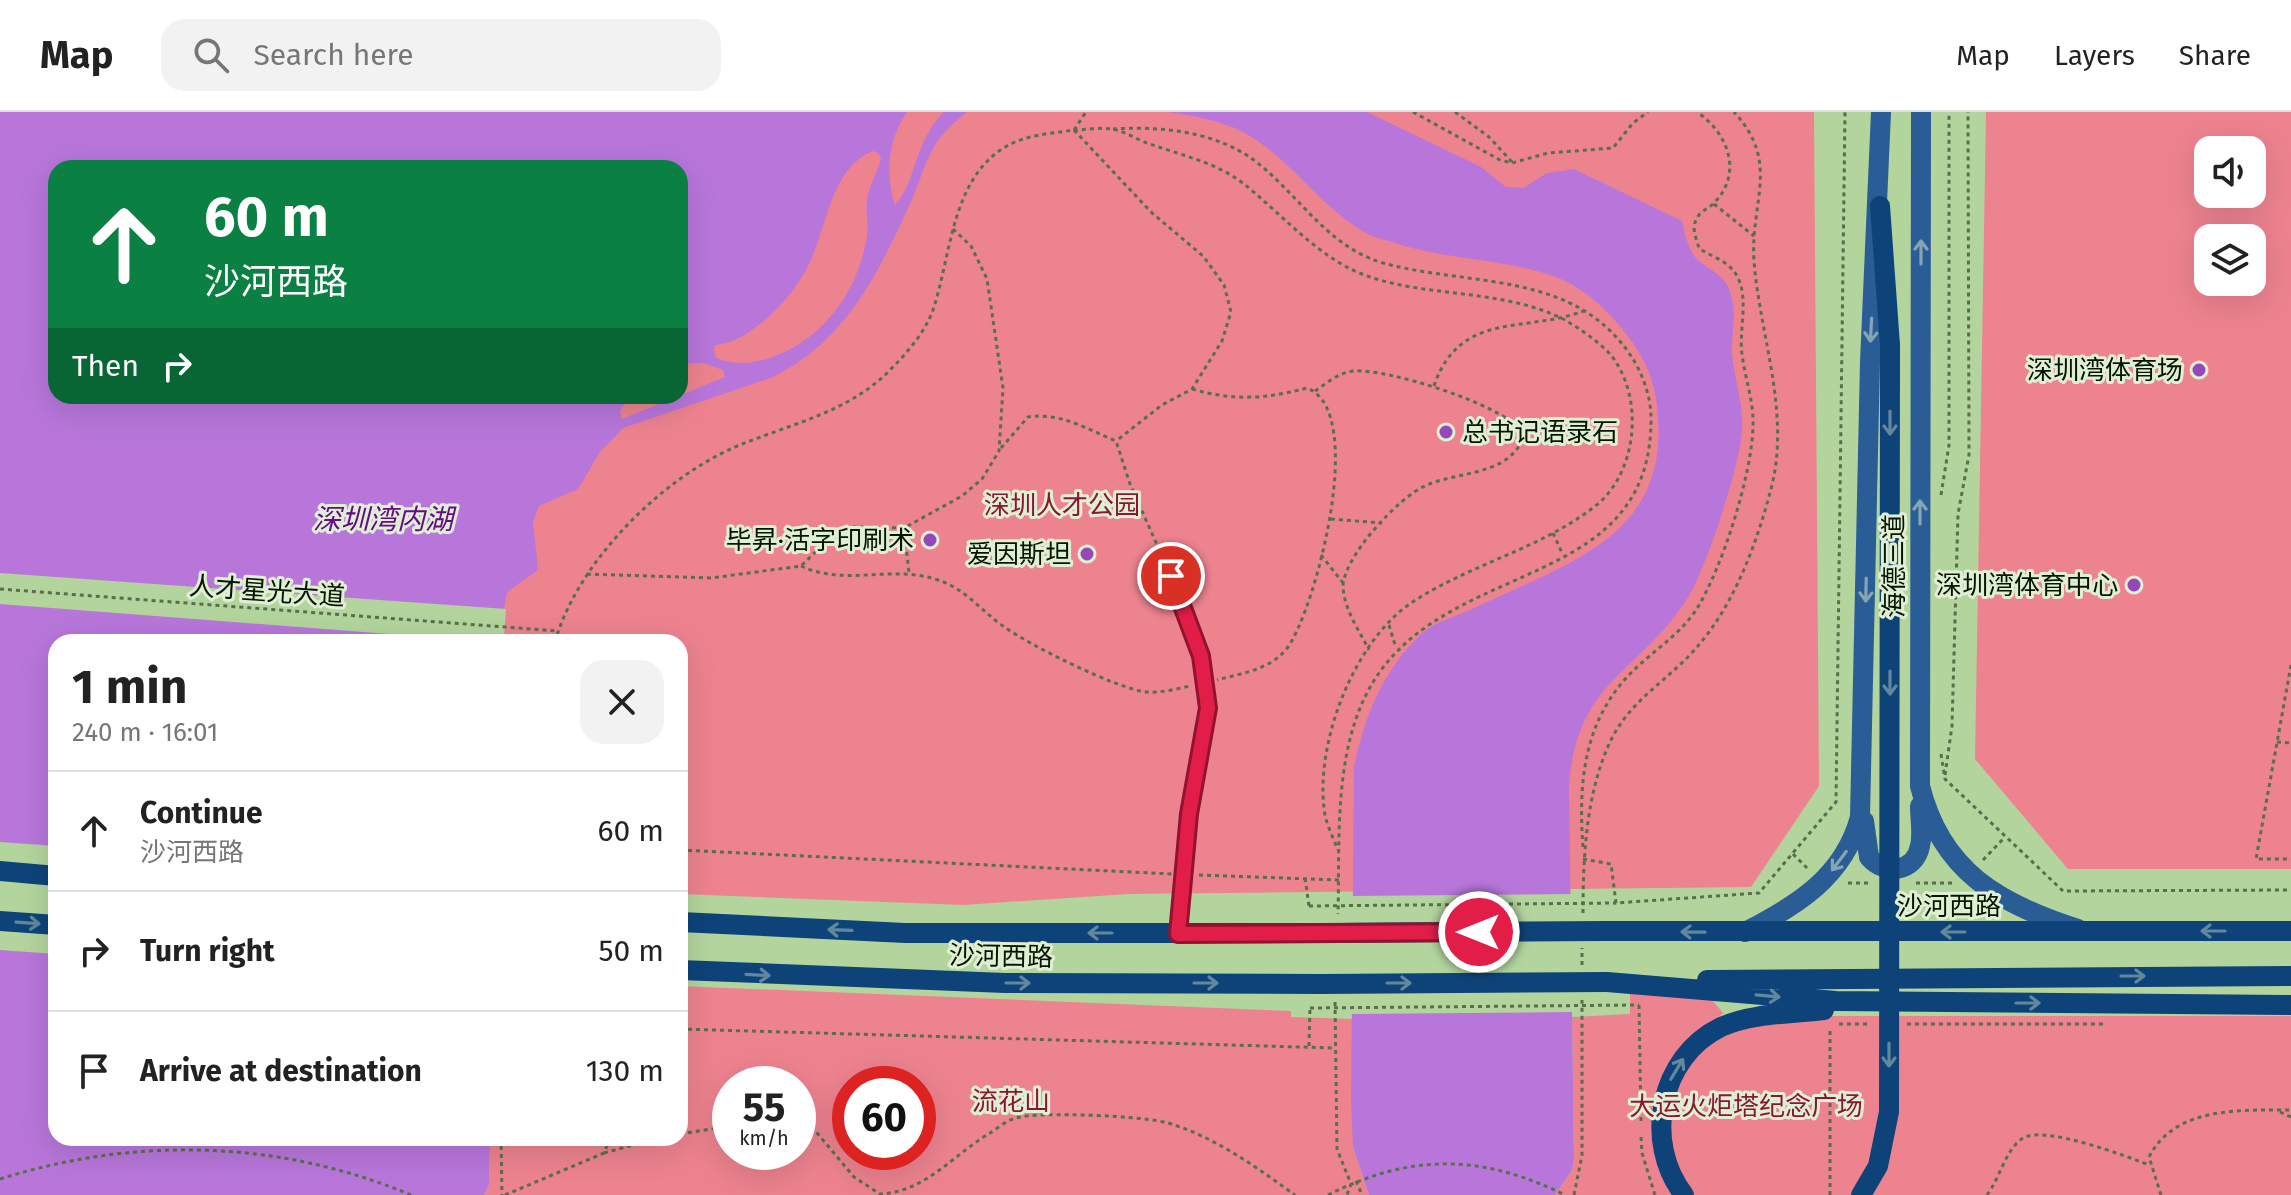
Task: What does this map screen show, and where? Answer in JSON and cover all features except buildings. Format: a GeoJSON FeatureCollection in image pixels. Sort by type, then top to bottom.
{"type":"FeatureCollection","features":[{"type":"Feature","properties":{"kind":"main road","name":"海德三道"},"geometry":{"type":"LineString","coordinates":[[1745,932],[1803,899],[1834,869],[1855,837],[1863,789],[1870,362],[1880,206],[1881,112]]}},
{"type":"Feature","properties":{"kind":"main road","name":"海德三道"},"geometry":{"type":"LineString","coordinates":[[1921,112],[1920,786],[1931,824],[1968,875],[2014,905],[2085,932]]}},
{"type":"Feature","properties":{"kind":"main road"},"geometry":{"type":"LineString","coordinates":[[1861,1195],[1884,1151],[1889,1112],[1890,345],[1880,206]]}},
{"type":"Feature","properties":{"kind":"main road"},"geometry":{"type":"LineString","coordinates":[[1887,282],[1921,282]]}},
{"type":"Feature","properties":{"kind":"main road"},"geometry":{"type":"LineString","coordinates":[[1863,789],[1866,849],[1873,862],[1891,869],[1906,866],[1920,850],[1920,786]]}},
{"type":"Feature","properties":{"kind":"main road"},"geometry":{"type":"LineString","coordinates":[[0,871],[48,875]]}},
{"type":"Feature","properties":{"kind":"main road"},"geometry":{"type":"LineString","coordinates":[[0,921],[48,924]]}},
{"type":"Feature","properties":{"kind":"main road","name":"沙河西路"},"geometry":{"type":"LineString","coordinates":[[688,922],[905,933],[2291,931]]}},
{"type":"Feature","properties":{"kind":"main road","name":"沙河西路"},"geometry":{"type":"LineString","coordinates":[[688,970],[1005,983],[1328,986],[1607,982]]}},
{"type":"Feature","properties":{"kind":"main road"},"geometry":{"type":"LineString","coordinates":[[1607,982],[1869,976],[2291,976]]}},
{"type":"Feature","properties":{"kind":"main road"},"geometry":{"type":"LineString","coordinates":[[1607,982],[1809,1000],[2291,1005]]}},
{"type":"Feature","properties":{"kind":"main road"},"geometry":{"type":"LineString","coordinates":[[1684,1195],[1664,1153],[1662,1112],[1672,1077],[1692,1049],[1718,1029],[1748,1019],[1884,1002]]}},
{"type":"Feature","properties":{"kind":"lane"},"geometry":{"type":"LineString","coordinates":[[1171,576],[1189,619],[1207,683],[1208,708],[1189,814],[1178,934]]}},
{"type":"Feature","properties":{"kind":"path"},"geometry":{"type":"LineString","coordinates":[[1413,112],[1500,160],[1512,163],[1548,153],[1613,148],[1633,123],[1648,112]]}},
{"type":"Feature","properties":{"kind":"path"},"geometry":{"type":"LineString","coordinates":[[1455,112],[1489,137],[1512,163]]}},
{"type":"Feature","properties":{"kind":"path"},"geometry":{"type":"LineString","coordinates":[[1584,852],[1581,798],[1587,748],[1596,721],[1629,674],[1676,635],[1695,611],[1722,555],[1751,453],[1752,401],[1741,352],[1742,289],[1728,264],[1699,248],[1693,230],[1697,216],[1714,204],[1725,189],[1731,167],[1730,154],[1720,133],[1697,112]]}},
{"type":"Feature","properties":{"kind":"path"},"geometry":{"type":"LineString","coordinates":[[1616,903],[1611,864],[1583,859],[1599,773],[1612,739],[1648,689],[1695,650],[1724,610],[1771,489],[1779,427],[1757,290],[1754,236],[1762,171],[1760,151],[1749,129],[1734,112]]}},
{"type":"Feature","properties":{"kind":"path"},"geometry":{"type":"LineString","coordinates":[[1305,878],[1309,906],[1616,903],[1759,893],[1836,802],[1845,112]]}},
{"type":"Feature","properties":{"kind":"path"},"geometry":{"type":"LineString","coordinates":[[1940,505],[1949,445],[1949,112]]}},
{"type":"Feature","properties":{"kind":"path"},"geometry":{"type":"LineString","coordinates":[[1945,779],[1952,726],[1958,514],[1969,455],[1968,112]]}},
{"type":"Feature","properties":{"kind":"path"},"geometry":{"type":"LineString","coordinates":[[1074,130],[1086,113]]}},
{"type":"Feature","properties":{"kind":"path"},"geometry":{"type":"LineString","coordinates":[[1113,129],[1203,162],[1241,182],[1328,255],[1356,272],[1414,290],[1482,297],[1521,305],[1563,319],[1611,356],[1629,393],[1633,437],[1624,469],[1598,505],[1553,533],[1408,605],[1347,681],[1328,732],[1324,809],[1339,855]]}},
{"type":"Feature","properties":{"kind":"path"},"geometry":{"type":"LineString","coordinates":[[1074,130],[1151,212],[1203,256],[1224,285],[1231,312],[1222,341],[1192,389],[1162,405],[1116,441]]}},
{"type":"Feature","properties":{"kind":"path"},"geometry":{"type":"LineString","coordinates":[[557,634],[587,574],[635,519],[701,466],[733,448],[817,417],[858,396],[890,371],[913,345],[932,313],[965,194],[988,161],[1014,142],[1074,130],[1173,130],[1226,144],[1254,160],[1335,237],[1380,262],[1509,282],[1586,310],[1619,339],[1635,362],[1651,412],[1651,441],[1635,495],[1622,516],[1603,534],[1425,624],[1396,649],[1355,716],[1346,756],[1339,880],[1329,930]]}},
{"type":"Feature","properties":{"kind":"path"},"geometry":{"type":"LineString","coordinates":[[1714,204],[1754,236]]}},
{"type":"Feature","properties":{"kind":"path"},"geometry":{"type":"LineString","coordinates":[[953,229],[971,246],[987,279],[1003,388],[999,451]]}},
{"type":"Feature","properties":{"kind":"path"},"geometry":{"type":"LineString","coordinates":[[1434,386],[1443,362],[1460,342],[1506,325],[1563,319],[1586,310]]}},
{"type":"Feature","properties":{"kind":"path"},"geometry":{"type":"LineString","coordinates":[[1315,391],[1350,371],[1390,374],[1434,386],[1509,419],[1520,430],[1519,446],[1506,460],[1424,486],[1409,495],[1353,560],[1343,583],[1346,607],[1369,650]]}},
{"type":"Feature","properties":{"kind":"path"},"geometry":{"type":"LineString","coordinates":[[587,574],[711,578],[801,566],[819,575],[846,578],[909,572],[958,588],[1021,638],[1105,679],[1146,692],[1207,683],[1265,667],[1287,649],[1302,621],[1331,519],[1335,484],[1331,415],[1315,391],[1307,388],[1251,399],[1217,396],[1192,389]]}},
{"type":"Feature","properties":{"kind":"path"},"geometry":{"type":"LineString","coordinates":[[801,566],[834,534],[854,527],[904,528],[962,496],[982,479],[999,451],[1028,417],[1044,415],[1061,418],[1116,441],[1134,496],[1171,576]]}},
{"type":"Feature","properties":{"kind":"path"},"geometry":{"type":"LineString","coordinates":[[1331,519],[1382,523]]}},
{"type":"Feature","properties":{"kind":"path"},"geometry":{"type":"LineString","coordinates":[[904,528],[909,572]]}},
{"type":"Feature","properties":{"kind":"path"},"geometry":{"type":"LineString","coordinates":[[1553,533],[1564,556]]}},
{"type":"Feature","properties":{"kind":"path"},"geometry":{"type":"LineString","coordinates":[[1320,554],[1343,583]]}},
{"type":"Feature","properties":{"kind":"path","name":"人才星光大道"},"geometry":{"type":"LineString","coordinates":[[0,589],[558,631]]}},
{"type":"Feature","properties":{"kind":"path"},"geometry":{"type":"LineString","coordinates":[[1389,625],[1396,649]]}},
{"type":"Feature","properties":{"kind":"path"},"geometry":{"type":"LineString","coordinates":[[2291,665],[2256,859],[2291,859]]}},
{"type":"Feature","properties":{"kind":"path"},"geometry":{"type":"LineString","coordinates":[[2277,742],[2291,743]]}},
{"type":"Feature","properties":{"kind":"path"},"geometry":{"type":"LineString","coordinates":[[1940,750],[1945,779],[2063,891],[2291,890]]}},
{"type":"Feature","properties":{"kind":"path"},"geometry":{"type":"LineString","coordinates":[[688,850],[1160,874]]}},
{"type":"Feature","properties":{"kind":"path"},"geometry":{"type":"LineString","coordinates":[[1206,875],[1339,880]]}},
{"type":"Feature","properties":{"kind":"path"},"geometry":{"type":"LineString","coordinates":[[1328,986],[1334,1039],[1337,1149],[1351,1184],[1347,1195]]}},
{"type":"Feature","properties":{"kind":"path"},"geometry":{"type":"LineString","coordinates":[[1574,1195],[1582,1155],[1582,993]]}},
{"type":"Feature","properties":{"kind":"path"},"geometry":{"type":"LineString","coordinates":[[1309,1046],[1310,1008],[1639,1005],[1642,1153],[1655,1195]]}},
{"type":"Feature","properties":{"kind":"path"},"geometry":{"type":"LineString","coordinates":[[1830,1195],[1831,1024],[1878,1024]]}},
{"type":"Feature","properties":{"kind":"path"},"geometry":{"type":"LineString","coordinates":[[1894,1024],[2116,1024]]}},
{"type":"Feature","properties":{"kind":"path"},"geometry":{"type":"LineString","coordinates":[[688,1029],[1334,1048]]}},
{"type":"Feature","properties":{"kind":"path"},"geometry":{"type":"LineString","coordinates":[[2272,1110],[2291,1117]]}},
{"type":"Feature","properties":{"kind":"path"},"geometry":{"type":"LineString","coordinates":[[2161,1195],[2149,1165],[2156,1143],[2181,1124],[2232,1111],[2291,1110]]}},
{"type":"Feature","properties":{"kind":"path"},"geometry":{"type":"LineString","coordinates":[[816,1132],[854,1177],[879,1195],[906,1190],[1016,1118],[1088,1115],[1167,1122],[1240,1155],[1295,1195]]}},
{"type":"Feature","properties":{"kind":"path"},"geometry":{"type":"LineString","coordinates":[[688,1133],[712,1129]]}},
{"type":"Feature","properties":{"kind":"path"},"geometry":{"type":"LineString","coordinates":[[1987,1195],[2007,1158],[2022,1139],[2029,1136],[2067,1138],[2149,1165]]}},
{"type":"Feature","properties":{"kind":"path"},"geometry":{"type":"LineString","coordinates":[[501,1146],[503,1195],[626,1146]]}},
{"type":"Feature","properties":{"kind":"path"},"geometry":{"type":"LineString","coordinates":[[604,1153],[607,1146]]}},
{"type":"Feature","properties":{"kind":"path"},"geometry":{"type":"LineString","coordinates":[[0,1179],[107,1153],[200,1149],[331,1167],[411,1195]]}},
{"type":"Feature","properties":{"kind":"path"},"geometry":{"type":"LineString","coordinates":[[1328,1195],[1356,1181],[1406,1166],[1462,1164],[1504,1171],[1565,1195]]}},
{"type":"Feature","properties":{"kind":"path"},"geometry":{"type":"LineString","coordinates":[[1356,1181],[1362,1195]]}},
{"type":"Feature","properties":{"kind":"path"},"geometry":{"type":"LineString","coordinates":[[906,1190],[912,1195]]}},
{"type":"Feature","properties":{"kind":"green space","name":"深圳人才公园"},"geometry":{"type":"Polygon","coordinates":[[[0,112],[1814,112],[1819,786],[1751,887],[1129,894],[963,905],[688,894],[688,634],[55,634],[0,112]]]}},
{"type":"Feature","properties":{"kind":"green space","name":"深圳湾体育中心"},"geometry":{"type":"Polygon","coordinates":[[[1986,112],[2291,112],[2291,869],[2068,869],[1975,759],[1986,112]]]}},
{"type":"Feature","properties":{"kind":"green space","name":"流花山"},"geometry":{"type":"Polygon","coordinates":[[[688,986],[1291,1011],[1291,1017],[1353,1019],[1353,1147],[1369,1195],[484,1195],[489,1185],[490,1146],[688,1146],[688,986]]]}},
{"type":"Feature","properties":{"kind":"green space","name":"大运火炬塔纪念广场"},"geometry":{"type":"Polygon","coordinates":[[[1630,994],[1708,995],[1723,1013],[1720,1016],[2291,1016],[2291,1195],[1555,1195],[1572,1170],[1574,1158],[1572,1017],[1630,1014],[1630,994]]]}},
{"type":"Feature","properties":{"kind":"water","name":"深圳湾内湖"},"geometry":{"type":"Polygon","coordinates":[[[0,112],[907,112],[896,134],[890,157],[890,181],[895,205],[908,184],[934,123],[944,112],[967,112],[943,134],[930,154],[910,204],[871,281],[839,326],[819,346],[771,378],[623,428],[600,452],[578,489],[539,506],[533,522],[538,570],[507,592],[499,634],[48,634],[48,1146],[490,1146],[489,1185],[484,1195],[0,1195],[0,112]],[[873,151],[858,159],[847,171],[831,202],[814,253],[794,289],[758,326],[734,340],[714,346],[715,357],[747,363],[780,354],[812,334],[838,307],[857,274],[863,255],[867,200],[881,159],[873,151]]]}},
{"type":"Feature","properties":{"kind":"water"},"geometry":{"type":"Polygon","coordinates":[[[1168,112],[1367,112],[1481,167],[1506,187],[1523,188],[1547,173],[1574,169],[1682,221],[1692,252],[1725,281],[1731,294],[1734,316],[1732,353],[1742,411],[1742,431],[1720,519],[1702,568],[1685,602],[1666,627],[1596,701],[1574,751],[1569,786],[1574,1158],[1572,1170],[1555,1195],[1369,1195],[1353,1147],[1351,1102],[1354,767],[1370,713],[1385,680],[1425,630],[1583,555],[1612,535],[1635,510],[1651,479],[1658,440],[1651,376],[1621,327],[1578,288],[1522,267],[1418,250],[1372,236],[1333,209],[1260,142],[1216,121],[1168,112]]]}},
{"type":"Feature","properties":{"kind":"pier"},"geometry":{"type":"Polygon","coordinates":[[[0,573],[506,609],[504,634],[388,634],[0,604],[0,573]]]}},
{"type":"Feature","properties":{"kind":"pier"},"geometry":{"type":"Polygon","coordinates":[[[0,842],[48,845],[48,953],[0,950],[0,842]]]}},
{"type":"Feature","properties":{"kind":"pier"},"geometry":{"type":"Polygon","coordinates":[[[1574,894],[1576,1012],[1349,1014],[1349,896],[1574,894]]]}},
{"type":"Feature","properties":{"kind":"place","name":"深圳湾体育场"},"geometry":{"type":"Point","coordinates":[2199,370]}},
{"type":"Feature","properties":{"kind":"place","name":"总书记语录石"},"geometry":{"type":"Point","coordinates":[1446,432]}},
{"type":"Feature","properties":{"kind":"place","name":"毕昇·活字印刷术"},"geometry":{"type":"Point","coordinates":[930,540]}},
{"type":"Feature","properties":{"kind":"place","name":"爱因斯坦"},"geometry":{"type":"Point","coordinates":[1087,554]}},
{"type":"Feature","properties":{"kind":"place","name":"深圳湾体育中心"},"geometry":{"type":"Point","coordinates":[2134,585]}},
{"type":"Feature","properties":{"kind":"route"},"geometry":{"type":"LineString","coordinates":[[1171,576],[1201,656],[1208,708],[1204,744],[1189,814],[1178,934],[1479,932]]}}]}
